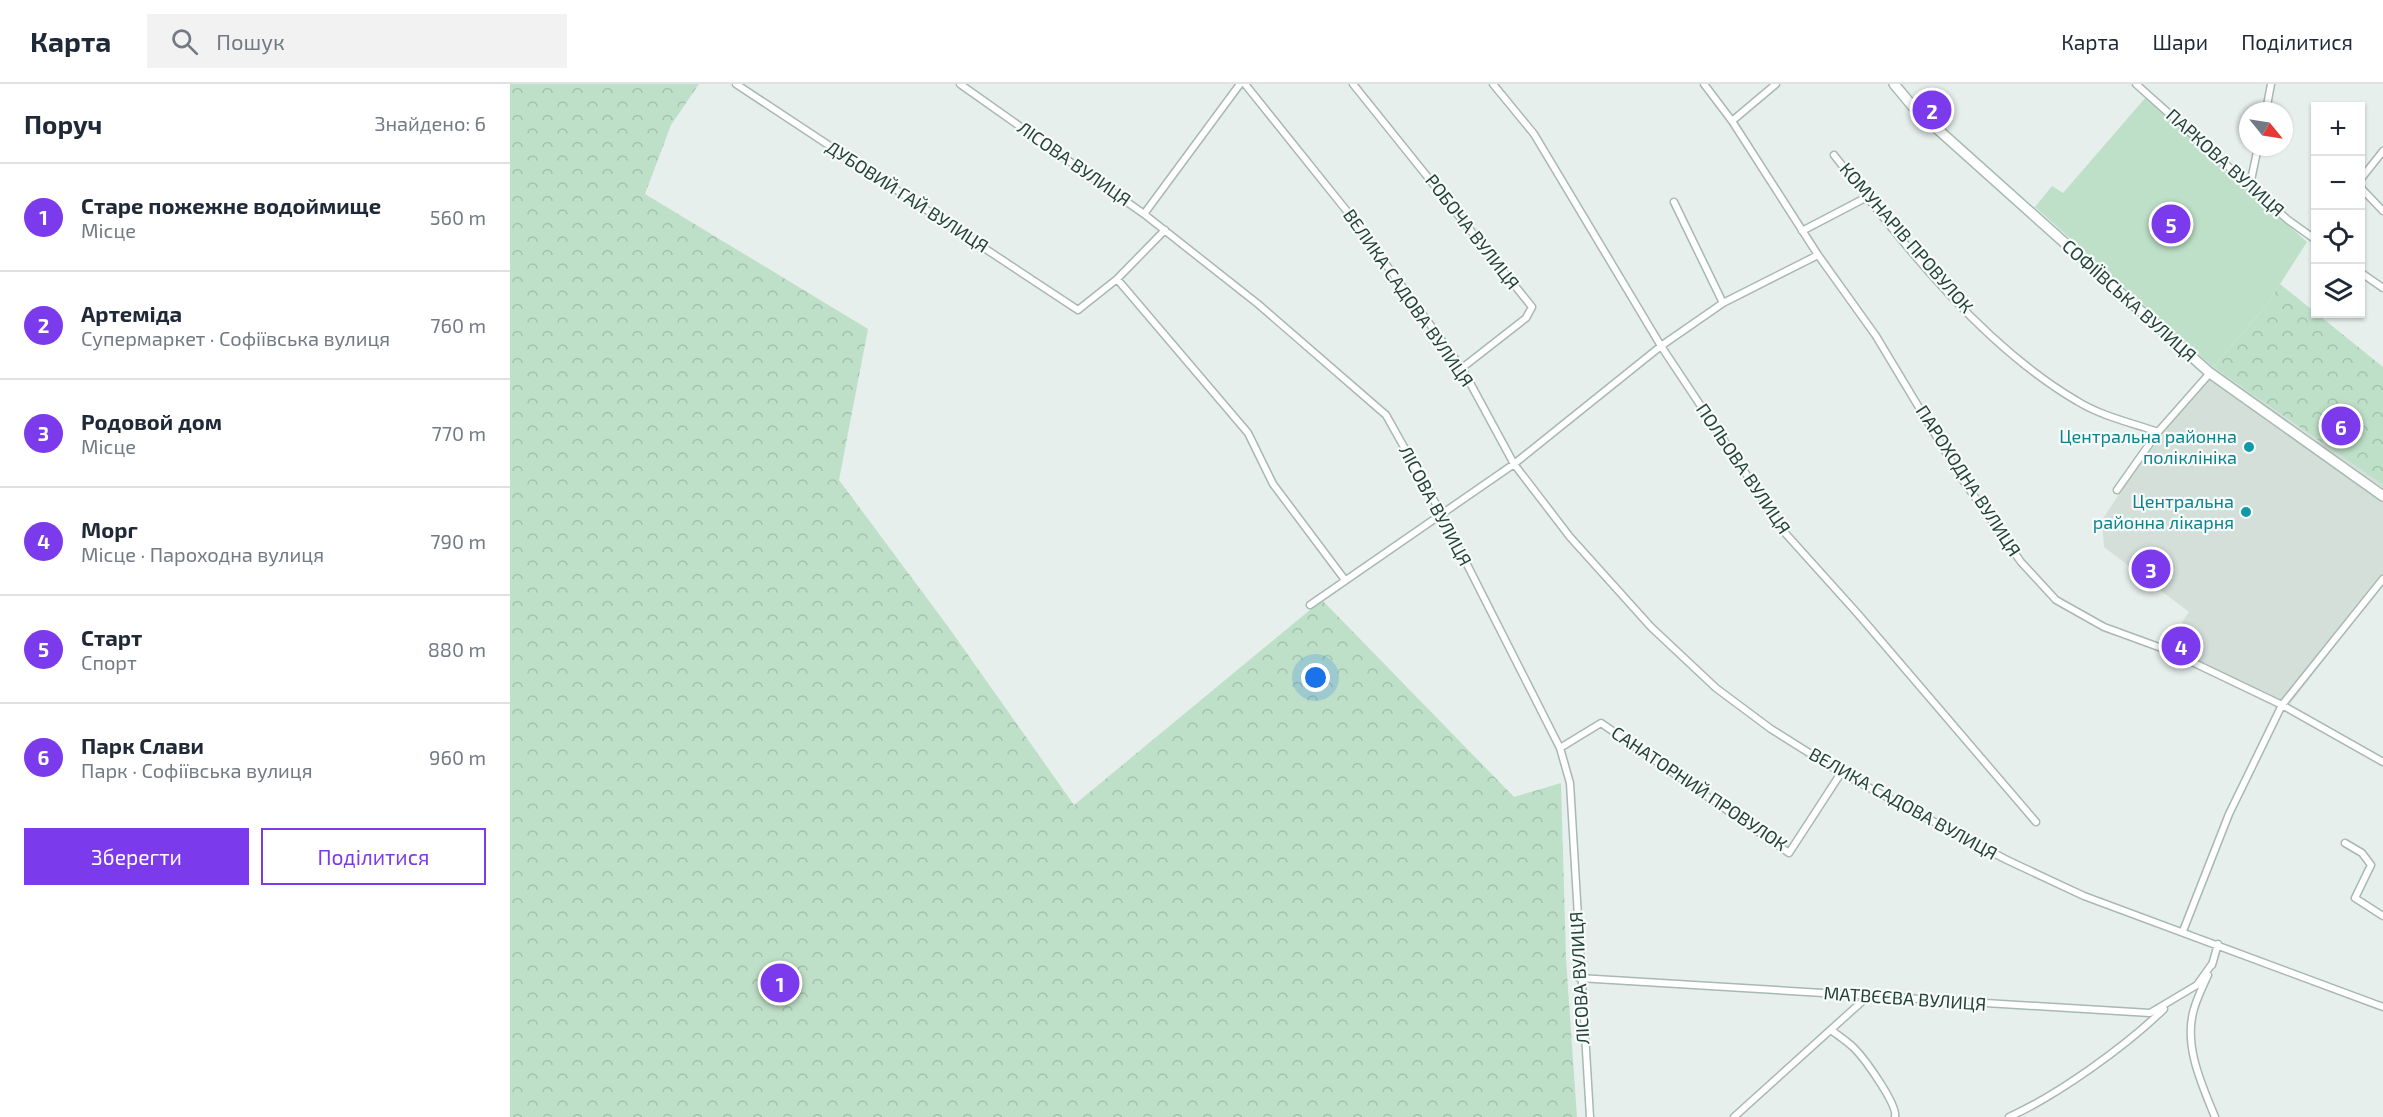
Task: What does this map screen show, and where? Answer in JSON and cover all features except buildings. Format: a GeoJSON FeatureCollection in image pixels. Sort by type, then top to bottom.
{"type":"FeatureCollection","features":[{"type":"Feature","properties":{"kind":"street","name":"ДУБОВИЙ ГАЙ ВУЛИЦЯ"},"geometry":{"type":"LineString","coordinates":[[736,84],[1078,310],[1117,279]]}},
{"type":"Feature","properties":{"kind":"street","name":"ЛІСОВА ВУЛИЦЯ"},"geometry":{"type":"LineString","coordinates":[[960,84],[1165,230],[1291,332],[1386,415],[1441,513],[1560,748],[1570,783],[1579,978],[1590,1117]]}},
{"type":"Feature","properties":{"kind":"street"},"geometry":{"type":"LineString","coordinates":[[1144,214],[1240,84]]}},
{"type":"Feature","properties":{"kind":"street","name":"ВЕЛИКА САДОВА ВУЛИЦЯ"},"geometry":{"type":"LineString","coordinates":[[1245,84],[1346,210],[1462,368],[1514,465],[1570,537],[1652,627],[1716,688],[1771,729],[1841,774],[2055,883],[2084,896],[2383,1007]]}},
{"type":"Feature","properties":{"kind":"street","name":"РОБОЧА ВУЛИЦЯ"},"geometry":{"type":"LineString","coordinates":[[1353,84],[1532,307],[1526,318],[1462,368]]}},
{"type":"Feature","properties":{"kind":"street","name":"ПОЛЬОВА ВУЛИЦЯ"},"geometry":{"type":"LineString","coordinates":[[1494,84],[1534,134],[1661,346],[1786,534],[1858,614],[2036,822]]}},
{"type":"Feature","properties":{"kind":"street","name":"ПАРОХОДНА ВУЛИЦЯ"},"geometry":{"type":"LineString","coordinates":[[1704,84],[1732,121],[1818,255],[1876,336],[1962,479],[2021,562],[2056,600],[2104,627],[2167,650],[2282,705],[2383,762]]}},
{"type":"Feature","properties":{"kind":"street"},"geometry":{"type":"LineString","coordinates":[[1732,121],[1776,84]]}},
{"type":"Feature","properties":{"kind":"street","name":"СОФІЇВСЬКА ВУЛИЦЯ"},"geometry":{"type":"LineString","coordinates":[[1894,84],[1914,108],[2210,373],[2383,496]]}},
{"type":"Feature","properties":{"kind":"street","name":"ПАРКОВА ВУЛИЦЯ"},"geometry":{"type":"LineString","coordinates":[[2136,84],[2288,220],[2311,236]]}},
{"type":"Feature","properties":{"kind":"street"},"geometry":{"type":"LineString","coordinates":[[2268,102],[2271,84]]}},
{"type":"Feature","properties":{"kind":"street"},"geometry":{"type":"LineString","coordinates":[[2365,176],[2383,151]]}},
{"type":"Feature","properties":{"kind":"street","name":"КОМУНАРІВ ПРОВУЛОК"},"geometry":{"type":"LineString","coordinates":[[1834,155],[1939,282],[2022,364],[2079,403],[2158,432]]}},
{"type":"Feature","properties":{"kind":"street"},"geometry":{"type":"LineString","coordinates":[[2250,185],[2256,156]]}},
{"type":"Feature","properties":{"kind":"street"},"geometry":{"type":"LineString","coordinates":[[2365,192],[2383,211]]}},
{"type":"Feature","properties":{"kind":"street"},"geometry":{"type":"LineString","coordinates":[[1803,231],[1867,197]]}},
{"type":"Feature","properties":{"kind":"street"},"geometry":{"type":"LineString","coordinates":[[1674,202],[1722,303]]}},
{"type":"Feature","properties":{"kind":"street"},"geometry":{"type":"LineString","coordinates":[[1165,230],[1117,279],[1248,432],[1273,483],[1345,580]]}},
{"type":"Feature","properties":{"kind":"street"},"geometry":{"type":"LineString","coordinates":[[1310,605],[1514,465],[1661,346],[1722,303],[1818,255]]}},
{"type":"Feature","properties":{"kind":"street"},"geometry":{"type":"LineString","coordinates":[[2365,275],[2383,288]]}},
{"type":"Feature","properties":{"kind":"street"},"geometry":{"type":"LineString","coordinates":[[2117,490],[2158,432],[2210,373]]}},
{"type":"Feature","properties":{"kind":"street"},"geometry":{"type":"LineString","coordinates":[[2183,931],[2229,814],[2282,705],[2383,579]]}},
{"type":"Feature","properties":{"kind":"street","name":"САНАТОРНИЙ ПРОВУЛОК"},"geometry":{"type":"LineString","coordinates":[[1560,748],[1601,723],[1789,853],[1841,774]]}},
{"type":"Feature","properties":{"kind":"street"},"geometry":{"type":"LineString","coordinates":[[2345,843],[2362,853],[2371,865],[2355,898],[2383,916]]}},
{"type":"Feature","properties":{"kind":"street"},"geometry":{"type":"LineString","coordinates":[[2215,1117],[2198,1077],[2191,1031],[2193,1011],[2218,944]]}},
{"type":"Feature","properties":{"kind":"street","name":"МАТВЄЄВА ВУЛИЦЯ"},"geometry":{"type":"LineString","coordinates":[[1579,978],[2150,1013],[2169,1004],[2197,985],[2212,964]]}},
{"type":"Feature","properties":{"kind":"street"},"geometry":{"type":"LineString","coordinates":[[1734,1117],[1750,1100],[1867,997]]}},
{"type":"Feature","properties":{"kind":"street"},"geometry":{"type":"LineString","coordinates":[[2009,1117],[2071,1081],[2145,1027],[2169,1004]]}},
{"type":"Feature","properties":{"kind":"street"},"geometry":{"type":"LineString","coordinates":[[1831,1030],[1855,1049],[1892,1100],[1896,1112],[1895,1117]]}},
{"type":"Feature","properties":{"kind":"shaded area"},"geometry":{"type":"Polygon","coordinates":[[[2213,367],[2383,485],[2383,583],[2290,704],[2166,645],[2189,612],[2104,547],[2102,520],[2127,482],[2213,367]]]}},
{"type":"Feature","properties":{"kind":"green space"},"geometry":{"type":"Polygon","coordinates":[[[510,84],[699,84],[671,125],[645,194],[868,329],[839,480],[949,628],[1074,805],[1322,600],[1514,797],[1561,783],[1566,959],[1577,1117],[510,1117],[510,84]]]}},
{"type":"Feature","properties":{"kind":"green space"},"geometry":{"type":"Polygon","coordinates":[[[2146,97],[2307,242],[2266,306],[2213,367],[2035,207],[2052,186],[2063,193],[2146,97]]]}},
{"type":"Feature","properties":{"kind":"green space"},"geometry":{"type":"Polygon","coordinates":[[[2280,284],[2311,309],[2311,318],[2322,318],[2383,367],[2383,485],[2213,367],[2266,306],[2280,284]]]}},
{"type":"Feature","properties":{"kind":"place","name":"Артеміда"},"geometry":{"type":"Point","coordinates":[1932,110]}},
{"type":"Feature","properties":{"kind":"place","name":"Старт"},"geometry":{"type":"Point","coordinates":[2171,224]}},
{"type":"Feature","properties":{"kind":"place","name":"Парк Слави"},"geometry":{"type":"Point","coordinates":[2341,426]}},
{"type":"Feature","properties":{"kind":"place","name":"Центральна районна поліклініка"},"geometry":{"type":"Point","coordinates":[2249,447]}},
{"type":"Feature","properties":{"kind":"place","name":"Центральна районна лікарня"},"geometry":{"type":"Point","coordinates":[2246,512]}},
{"type":"Feature","properties":{"kind":"place","name":"Родовой дом"},"geometry":{"type":"Point","coordinates":[2151,569]}},
{"type":"Feature","properties":{"kind":"place","name":"Морг"},"geometry":{"type":"Point","coordinates":[2181,646]}},
{"type":"Feature","properties":{"kind":"place","name":"Старе пожежне водоймище"},"geometry":{"type":"Point","coordinates":[780,983]}}]}
